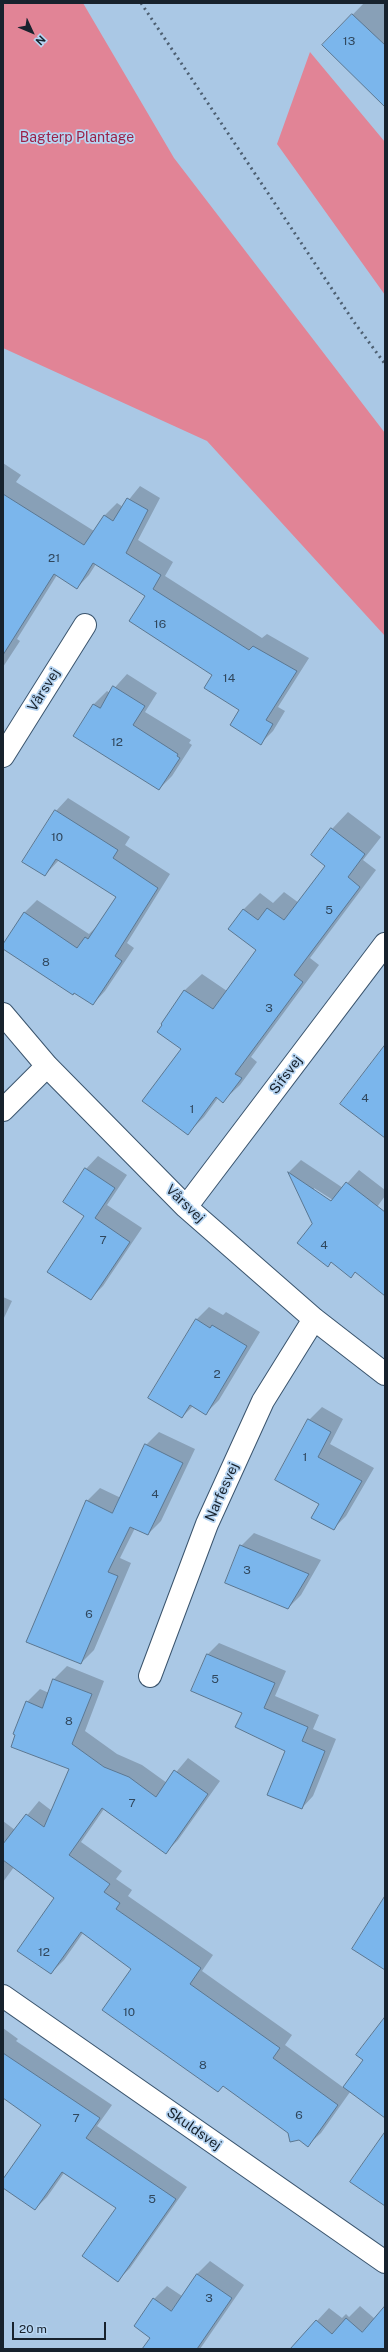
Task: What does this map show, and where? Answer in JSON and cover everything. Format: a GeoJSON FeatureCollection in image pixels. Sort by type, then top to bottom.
{"type":"FeatureCollection","features":[{"type":"Feature","properties":{"kind":"street","name":"Vårsvej"},"geometry":{"type":"LineString","coordinates":[[3,756],[85,625]]}},
{"type":"Feature","properties":{"kind":"street","name":"Sifsvej"},"geometry":{"type":"LineString","coordinates":[[186,1207],[385,944]]}},
{"type":"Feature","properties":{"kind":"street","name":"Vårsvej"},"geometry":{"type":"LineString","coordinates":[[3,1014],[47,1066],[186,1207],[314,1319],[385,1374]]}},
{"type":"Feature","properties":{"kind":"street"},"geometry":{"type":"LineString","coordinates":[[3,1110],[47,1066]]}},
{"type":"Feature","properties":{"kind":"street","name":"Narfesvej"},"geometry":{"type":"LineString","coordinates":[[150,1676],[207,1524],[263,1401],[314,1319]]}},
{"type":"Feature","properties":{"kind":"street","name":"Skuldsvej"},"geometry":{"type":"LineString","coordinates":[[3,1996],[385,2262]]}},
{"type":"Feature","properties":{"kind":"green space","name":"Bagterp Plantage"},"geometry":{"type":"Polygon","coordinates":[[[3,3],[83,3],[174,158],[385,433],[385,636],[207,441],[3,348],[3,3]]]}},
{"type":"Feature","properties":{"kind":"green space"},"geometry":{"type":"Polygon","coordinates":[[[310,52],[385,142],[385,295],[277,144],[310,52]]]}},
{"type":"Feature","properties":{"kind":"building"},"geometry":{"type":"Polygon","coordinates":[[[352,14],[385,45],[385,107],[322,45],[352,14]]]}},
{"type":"Feature","properties":{"kind":"building"},"geometry":{"type":"Polygon","coordinates":[[[3,494],[84,545],[104,515],[113,521],[127,498],[148,510],[126,553],[161,575],[153,589],[249,650],[253,646],[297,671],[266,720],[273,724],[261,745],[230,725],[239,710],[204,688],[212,675],[129,621],[145,596],[93,563],[77,589],[54,574],[3,655],[3,494]]]}},
{"type":"Feature","properties":{"kind":"building"},"geometry":{"type":"Polygon","coordinates":[[[113,686],[145,706],[133,725],[178,754],[177,756],[180,758],[159,790],[73,736],[93,704],[100,708],[113,686]]]}},
{"type":"Feature","properties":{"kind":"building"},"geometry":{"type":"Polygon","coordinates":[[[55,810],[118,850],[113,858],[158,888],[115,956],[122,961],[93,1005],[74,993],[73,995],[3,949],[3,944],[24,912],[77,948],[85,937],[88,939],[116,897],[56,859],[45,876],[22,862],[55,810]]]}},
{"type":"Feature","properties":{"kind":"building"},"geometry":{"type":"Polygon","coordinates":[[[331,828],[365,854],[348,877],[360,887],[294,975],[303,982],[235,1074],[242,1078],[223,1103],[216,1097],[188,1135],[142,1101],[181,1049],[157,1032],[184,990],[213,1009],[256,950],[228,929],[243,909],[258,920],[267,908],[284,920],[325,866],[311,855],[331,828]]]}},
{"type":"Feature","properties":{"kind":"building"},"geometry":{"type":"Polygon","coordinates":[[[385,1045],[385,1138],[340,1104],[385,1045]]]}},
{"type":"Feature","properties":{"kind":"building"},"geometry":{"type":"Polygon","coordinates":[[[85,1168],[115,1188],[95,1218],[130,1242],[91,1300],[47,1272],[84,1216],[63,1202],[85,1168]]]}},
{"type":"Feature","properties":{"kind":"building"},"geometry":{"type":"Polygon","coordinates":[[[288,1172],[331,1201],[346,1182],[385,1212],[385,1296],[355,1272],[351,1278],[331,1262],[328,1267],[297,1243],[312,1224],[288,1172]]]}},
{"type":"Feature","properties":{"kind":"building"},"geometry":{"type":"Polygon","coordinates":[[[196,1319],[210,1328],[212,1325],[247,1346],[206,1415],[190,1405],[182,1418],[148,1398],[196,1319]]]}},
{"type":"Feature","properties":{"kind":"building"},"geometry":{"type":"Polygon","coordinates":[[[308,1419],[331,1432],[318,1457],[362,1481],[334,1530],[311,1518],[319,1504],[275,1480],[308,1419]]]}},
{"type":"Feature","properties":{"kind":"building"},"geometry":{"type":"Polygon","coordinates":[[[145,1444],[183,1463],[148,1535],[130,1527],[108,1572],[118,1576],[81,1664],[26,1642],[86,1500],[112,1513],[145,1444]]]}},
{"type":"Feature","properties":{"kind":"building"},"geometry":{"type":"Polygon","coordinates":[[[240,1545],[309,1574],[288,1609],[225,1583],[240,1545]]]}},
{"type":"Feature","properties":{"kind":"building"},"geometry":{"type":"Polygon","coordinates":[[[207,1654],[275,1683],[264,1708],[308,1727],[302,1741],[325,1751],[302,1809],[267,1795],[285,1751],[235,1727],[242,1713],[191,1691],[207,1654]]]}},
{"type":"Feature","properties":{"kind":"building"},"geometry":{"type":"Polygon","coordinates":[[[53,1679],[92,1694],[72,1744],[104,1767],[129,1777],[156,1797],[174,1770],[208,1794],[166,1854],[102,1808],[69,1855],[110,1884],[104,1892],[120,1903],[116,1909],[201,1968],[190,1984],[280,2048],[273,2058],[338,2105],[308,2147],[299,2140],[290,2142],[288,2133],[223,2086],[218,2092],[102,2010],[131,1969],[81,1932],[51,1974],[17,1951],[54,1898],[3,1860],[3,1844],[26,1814],[44,1827],[69,1769],[11,1747],[15,1735],[13,1734],[26,1701],[42,1708],[53,1679]]]}},
{"type":"Feature","properties":{"kind":"building"},"geometry":{"type":"Polygon","coordinates":[[[385,1896],[385,1970],[352,1949],[385,1896]]]}},
{"type":"Feature","properties":{"kind":"building"},"geometry":{"type":"Polygon","coordinates":[[[385,2017],[385,2118],[343,2087],[363,2060],[356,2055],[385,2017]]]}},
{"type":"Feature","properties":{"kind":"building"},"geometry":{"type":"Polygon","coordinates":[[[3,2053],[100,2118],[86,2138],[176,2199],[118,2282],[82,2256],[116,2208],[62,2172],[35,2210],[3,2188],[3,2179],[41,2125],[3,2098],[3,2053]]]}},
{"type":"Feature","properties":{"kind":"building"},"geometry":{"type":"Polygon","coordinates":[[[385,2132],[385,2206],[350,2182],[385,2132]]]}},
{"type":"Feature","properties":{"kind":"building"},"geometry":{"type":"Polygon","coordinates":[[[197,2274],[232,2298],[197,2349],[142,2349],[150,2338],[134,2326],[153,2298],[171,2311],[197,2274]]]}},
{"type":"Feature","properties":{"kind":"building"},"geometry":{"type":"Polygon","coordinates":[[[385,2306],[385,2349],[290,2349],[316,2320],[332,2334],[346,2318],[362,2332],[385,2306]]]}},
{"type":"Feature","properties":{"kind":"railway"},"geometry":{"type":"LineString","coordinates":[[141,3],[354,322],[385,364]]}}]}
